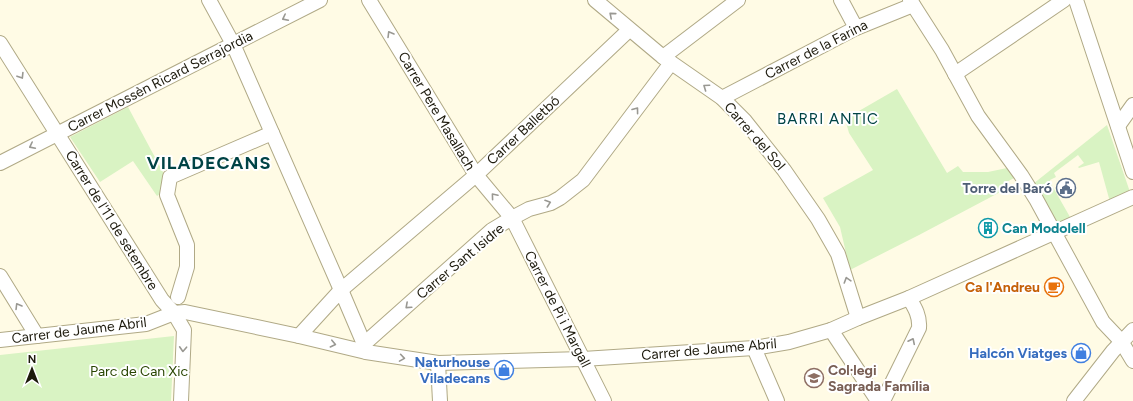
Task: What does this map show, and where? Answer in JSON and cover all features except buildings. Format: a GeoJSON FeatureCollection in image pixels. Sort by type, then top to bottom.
{"type":"FeatureCollection","features":[{"type":"Feature","properties":{"kind":"street"},"geometry":{"type":"LineString","coordinates":[[209,0],[233,44],[365,348]]}},
{"type":"Feature","properties":{"kind":"street","name":"Carrer Mossèn Ricard Serrajordia"},"geometry":{"type":"LineString","coordinates":[[0,163],[320,0]]}},
{"type":"Feature","properties":{"kind":"street","name":"Carrer Pere Masallach"},"geometry":{"type":"LineString","coordinates":[[369,0],[476,175],[512,218]]}},
{"type":"Feature","properties":{"kind":"street","name":"Carrer del Sol"},"geometry":{"type":"LineString","coordinates":[[595,0],[629,30],[667,60],[722,98],[745,121],[784,170],[818,219],[838,254],[858,318]]}},
{"type":"Feature","properties":{"kind":"street"},"geometry":{"type":"LineString","coordinates":[[841,0],[856,28]]}},
{"type":"Feature","properties":{"kind":"street"},"geometry":{"type":"LineString","coordinates":[[955,74],[1064,0]]}},
{"type":"Feature","properties":{"kind":"street"},"geometry":{"type":"LineString","coordinates":[[1076,0],[1133,172]]}},
{"type":"Feature","properties":{"kind":"street","name":"Carrer Sant Isidre"},"geometry":{"type":"LineString","coordinates":[[365,348],[492,230],[529,209],[551,203],[583,180],[667,60],[736,1]]}},
{"type":"Feature","properties":{"kind":"street"},"geometry":{"type":"LineString","coordinates":[[911,3],[942,50],[978,116],[1021,175],[1103,322],[1121,342],[1133,361]]}},
{"type":"Feature","properties":{"kind":"street","name":"Carrer de la Farina"},"geometry":{"type":"LineString","coordinates":[[722,98],[856,28],[911,3]]}},
{"type":"Feature","properties":{"kind":"street","name":"Carrer Balletbó"},"geometry":{"type":"LineString","coordinates":[[299,336],[341,290],[476,175],[629,30]]}},
{"type":"Feature","properties":{"kind":"street","name":"Carrer de l'11 de setembre"},"geometry":{"type":"LineString","coordinates":[[0,43],[162,300],[174,313],[184,330],[180,401]]}},
{"type":"Feature","properties":{"kind":"street"},"geometry":{"type":"LineString","coordinates":[[1118,126],[1133,105]]}},
{"type":"Feature","properties":{"kind":"street"},"geometry":{"type":"LineString","coordinates":[[178,297],[187,267],[187,245],[167,195],[170,177],[272,133]]}},
{"type":"Feature","properties":{"kind":"street","name":"Carrer de Jaume Abril"},"geometry":{"type":"LineString","coordinates":[[0,340],[146,324],[174,313],[185,312],[438,363],[583,359],[754,348],[789,342],[831,330],[909,298],[1133,197]]}},
{"type":"Feature","properties":{"kind":"street","name":"Carrer de Pi i Margall"},"geometry":{"type":"LineString","coordinates":[[512,218],[604,401]]}},
{"type":"Feature","properties":{"kind":"street"},"geometry":{"type":"LineString","coordinates":[[0,276],[37,336]]}},
{"type":"Feature","properties":{"kind":"street"},"geometry":{"type":"LineString","coordinates":[[883,401],[919,328],[918,313],[909,298]]}},
{"type":"Feature","properties":{"kind":"street"},"geometry":{"type":"LineString","coordinates":[[831,330],[878,401]]}},
{"type":"Feature","properties":{"kind":"street"},"geometry":{"type":"LineString","coordinates":[[1074,401],[1121,342],[1133,330]]}},
{"type":"Feature","properties":{"kind":"street"},"geometry":{"type":"LineString","coordinates":[[754,348],[777,401]]}},
{"type":"Feature","properties":{"kind":"street"},"geometry":{"type":"LineString","coordinates":[[438,363],[440,401]]}},
{"type":"Feature","properties":{"kind":"green space"},"geometry":{"type":"Polygon","coordinates":[[[897,89],[947,173],[958,166],[963,172],[988,172],[1007,168],[1014,178],[1003,184],[1006,189],[850,270],[840,227],[823,198],[873,170],[849,133],[845,119],[897,89]]]}},
{"type":"Feature","properties":{"kind":"green space"},"geometry":{"type":"Polygon","coordinates":[[[128,107],[165,176],[161,193],[157,196],[133,161],[100,182],[70,137],[128,107]]]}},
{"type":"Feature","properties":{"kind":"green space"},"geometry":{"type":"Polygon","coordinates":[[[1107,125],[1130,192],[1094,212],[1074,220],[1056,222],[1033,184],[1107,125]],[[1078,155],[1054,173],[1056,177],[1050,180],[1070,217],[1110,202],[1099,162],[1079,168],[1078,167],[1084,163],[1078,155]]]}},
{"type":"Feature","properties":{"kind":"green space","name":"Parc de Can Xic"},"geometry":{"type":"Polygon","coordinates":[[[174,336],[171,401],[0,401],[0,355],[174,336]]]}},
{"type":"Feature","properties":{"kind":"place","name":"Torre del Baró"},"geometry":{"type":"Point","coordinates":[1066,188]}},
{"type":"Feature","properties":{"kind":"place","name":"Can Modolell"},"geometry":{"type":"Point","coordinates":[988,228]}},
{"type":"Feature","properties":{"kind":"place","name":"Ca l'Andreu"},"geometry":{"type":"Point","coordinates":[1054,287]}},
{"type":"Feature","properties":{"kind":"place","name":"Halcón Viatges"},"geometry":{"type":"Point","coordinates":[1081,353]}},
{"type":"Feature","properties":{"kind":"place","name":"Naturhouse Viladecans"},"geometry":{"type":"Point","coordinates":[504,370]}},
{"type":"Feature","properties":{"kind":"place","name":"Col·legi Sagrada Família"},"geometry":{"type":"Point","coordinates":[814,378]}},
{"type":"Feature","properties":{"kind":"district","name":"BARRI ANTIC"},"geometry":{"type":"Point","coordinates":[828,119]}},
{"type":"Feature","properties":{"kind":"district","name":"VILADECANS"},"geometry":{"type":"Point","coordinates":[209,163]}}]}
